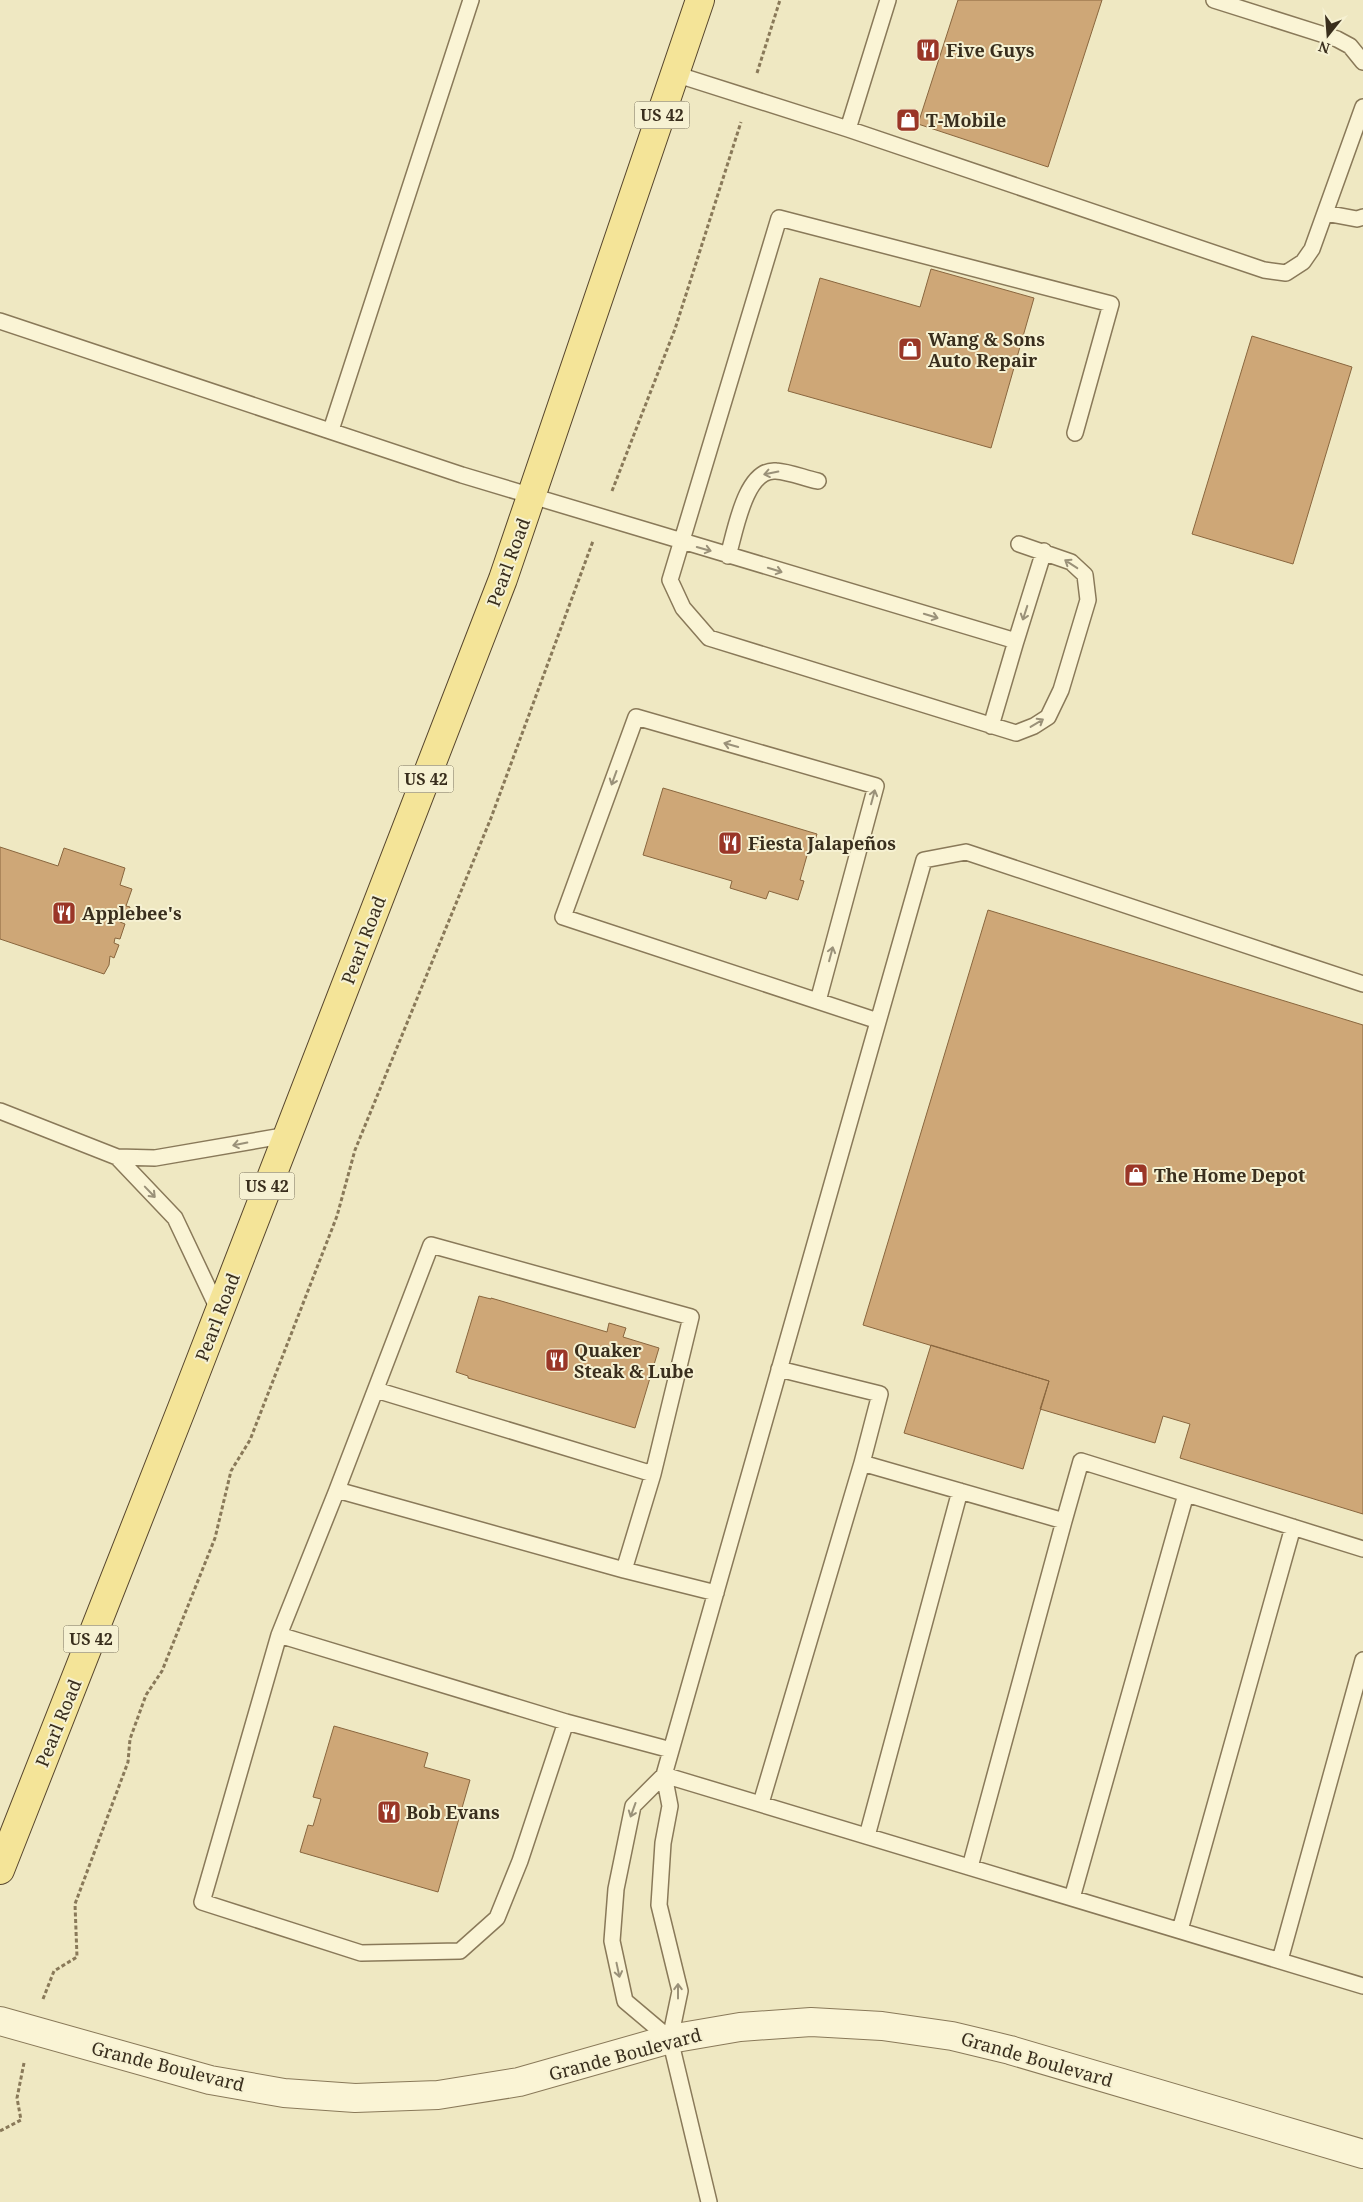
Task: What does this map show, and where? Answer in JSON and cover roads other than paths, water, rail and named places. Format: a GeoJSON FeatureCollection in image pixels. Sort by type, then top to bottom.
{"type":"FeatureCollection","features":[{"type":"Feature","properties":{"kind":"main road","name":"Pearl Road"},"geometry":{"type":"LineString","coordinates":[[0,1870],[503,579],[700,0]]}},
{"type":"Feature","properties":{"kind":"street","name":"Grande Boulevard"},"geometry":{"type":"LineString","coordinates":[[0,2020],[210,2080],[284,2093],[355,2098],[438,2095],[519,2082],[670,2039],[740,2027],[811,2022],[882,2026],[952,2036],[1010,2050],[1363,2154]]}},
{"type":"Feature","properties":{"kind":"lane"},"geometry":{"type":"LineString","coordinates":[[332,430],[471,0]]}},
{"type":"Feature","properties":{"kind":"lane"},"geometry":{"type":"LineString","coordinates":[[848,129],[888,0]]}},
{"type":"Feature","properties":{"kind":"lane"},"geometry":{"type":"LineString","coordinates":[[1214,0],[1251,5],[1337,39],[1350,46],[1363,62]]}},
{"type":"Feature","properties":{"kind":"lane"},"geometry":{"type":"LineString","coordinates":[[675,74],[848,129],[1264,270],[1286,273],[1303,262],[1312,249],[1363,107]]}},
{"type":"Feature","properties":{"kind":"lane"},"geometry":{"type":"LineString","coordinates":[[1325,213],[1356,219],[1363,216]]}},
{"type":"Feature","properties":{"kind":"lane"},"geometry":{"type":"LineString","coordinates":[[1019,544],[1044,551],[1071,562],[1086,575],[1088,600],[1061,690],[1048,717],[1034,726],[1016,733],[710,638],[684,608],[670,580],[779,218],[1111,304],[1075,433]]}},
{"type":"Feature","properties":{"kind":"lane"},"geometry":{"type":"LineString","coordinates":[[0,321],[332,430],[462,475],[680,542],[1016,641]]}},
{"type":"Feature","properties":{"kind":"lane"},"geometry":{"type":"LineString","coordinates":[[728,556],[749,487],[760,475],[775,470],[818,481]]}},
{"type":"Feature","properties":{"kind":"lane"},"geometry":{"type":"LineString","coordinates":[[991,726],[1044,551]]}},
{"type":"Feature","properties":{"kind":"lane"},"geometry":{"type":"LineString","coordinates":[[818,1001],[876,786],[636,717],[563,917],[878,1022]]}},
{"type":"Feature","properties":{"kind":"lane"},"geometry":{"type":"LineString","coordinates":[[670,2039],[625,2001],[612,1942],[616,1889],[632,1806],[664,1775],[672,1750],[924,860],[966,852],[1363,984]]}},
{"type":"Feature","properties":{"kind":"lane"},"geometry":{"type":"LineString","coordinates":[[0,1111],[117,1157],[155,1158],[288,1134]]}},
{"type":"Feature","properties":{"kind":"lane"},"geometry":{"type":"LineString","coordinates":[[117,1157],[175,1218],[219,1311]]}},
{"type":"Feature","properties":{"kind":"lane"},"geometry":{"type":"LineString","coordinates":[[566,1722],[520,1861],[497,1918],[460,1950],[361,1953],[202,1902],[279,1635],[431,1246],[691,1317],[653,1474],[624,1570]]}},
{"type":"Feature","properties":{"kind":"lane"},"geometry":{"type":"LineString","coordinates":[[761,1803],[862,1463],[880,1394],[779,1369]]}},
{"type":"Feature","properties":{"kind":"lane"},"geometry":{"type":"LineString","coordinates":[[376,1390],[653,1474]]}},
{"type":"Feature","properties":{"kind":"lane"},"geometry":{"type":"LineString","coordinates":[[970,1867],[1081,1461],[1363,1549]]}},
{"type":"Feature","properties":{"kind":"lane"},"geometry":{"type":"LineString","coordinates":[[862,1463],[1064,1521]]}},
{"type":"Feature","properties":{"kind":"lane"},"geometry":{"type":"LineString","coordinates":[[337,1490],[624,1570],[716,1593]]}},
{"type":"Feature","properties":{"kind":"lane"},"geometry":{"type":"LineString","coordinates":[[868,1836],[960,1491]]}},
{"type":"Feature","properties":{"kind":"lane"},"geometry":{"type":"LineString","coordinates":[[1072,1898],[1186,1494]]}},
{"type":"Feature","properties":{"kind":"lane"},"geometry":{"type":"LineString","coordinates":[[1180,1930],[1293,1527]]}},
{"type":"Feature","properties":{"kind":"lane"},"geometry":{"type":"LineString","coordinates":[[279,1635],[566,1722],[672,1750]]}},
{"type":"Feature","properties":{"kind":"lane"},"geometry":{"type":"LineString","coordinates":[[1280,1960],[1363,1660]]}},
{"type":"Feature","properties":{"kind":"lane"},"geometry":{"type":"LineString","coordinates":[[664,1775],[1363,1986]]}},
{"type":"Feature","properties":{"kind":"lane"},"geometry":{"type":"LineString","coordinates":[[664,1775],[670,1806],[664,1844],[659,1906],[680,1991],[670,2039],[708,2202]]}},
{"type":"Feature","properties":{"kind":"place","name":"Five Guys"},"geometry":{"type":"Point","coordinates":[928,50]}},
{"type":"Feature","properties":{"kind":"place","name":"T-Mobile"},"geometry":{"type":"Point","coordinates":[908,120]}},
{"type":"Feature","properties":{"kind":"place","name":"Wang & Sons Auto Repair"},"geometry":{"type":"Point","coordinates":[910,349]}},
{"type":"Feature","properties":{"kind":"place","name":"Fiesta Jalapeños"},"geometry":{"type":"Point","coordinates":[730,843]}},
{"type":"Feature","properties":{"kind":"place","name":"Applebee's"},"geometry":{"type":"Point","coordinates":[64,913]}},
{"type":"Feature","properties":{"kind":"place","name":"The Home Depot"},"geometry":{"type":"Point","coordinates":[1136,1175]}},
{"type":"Feature","properties":{"kind":"place","name":"Quaker Steak & Lube"},"geometry":{"type":"Point","coordinates":[557,1360]}},
{"type":"Feature","properties":{"kind":"place","name":"Bob Evans"},"geometry":{"type":"Point","coordinates":[389,1812]}}]}
